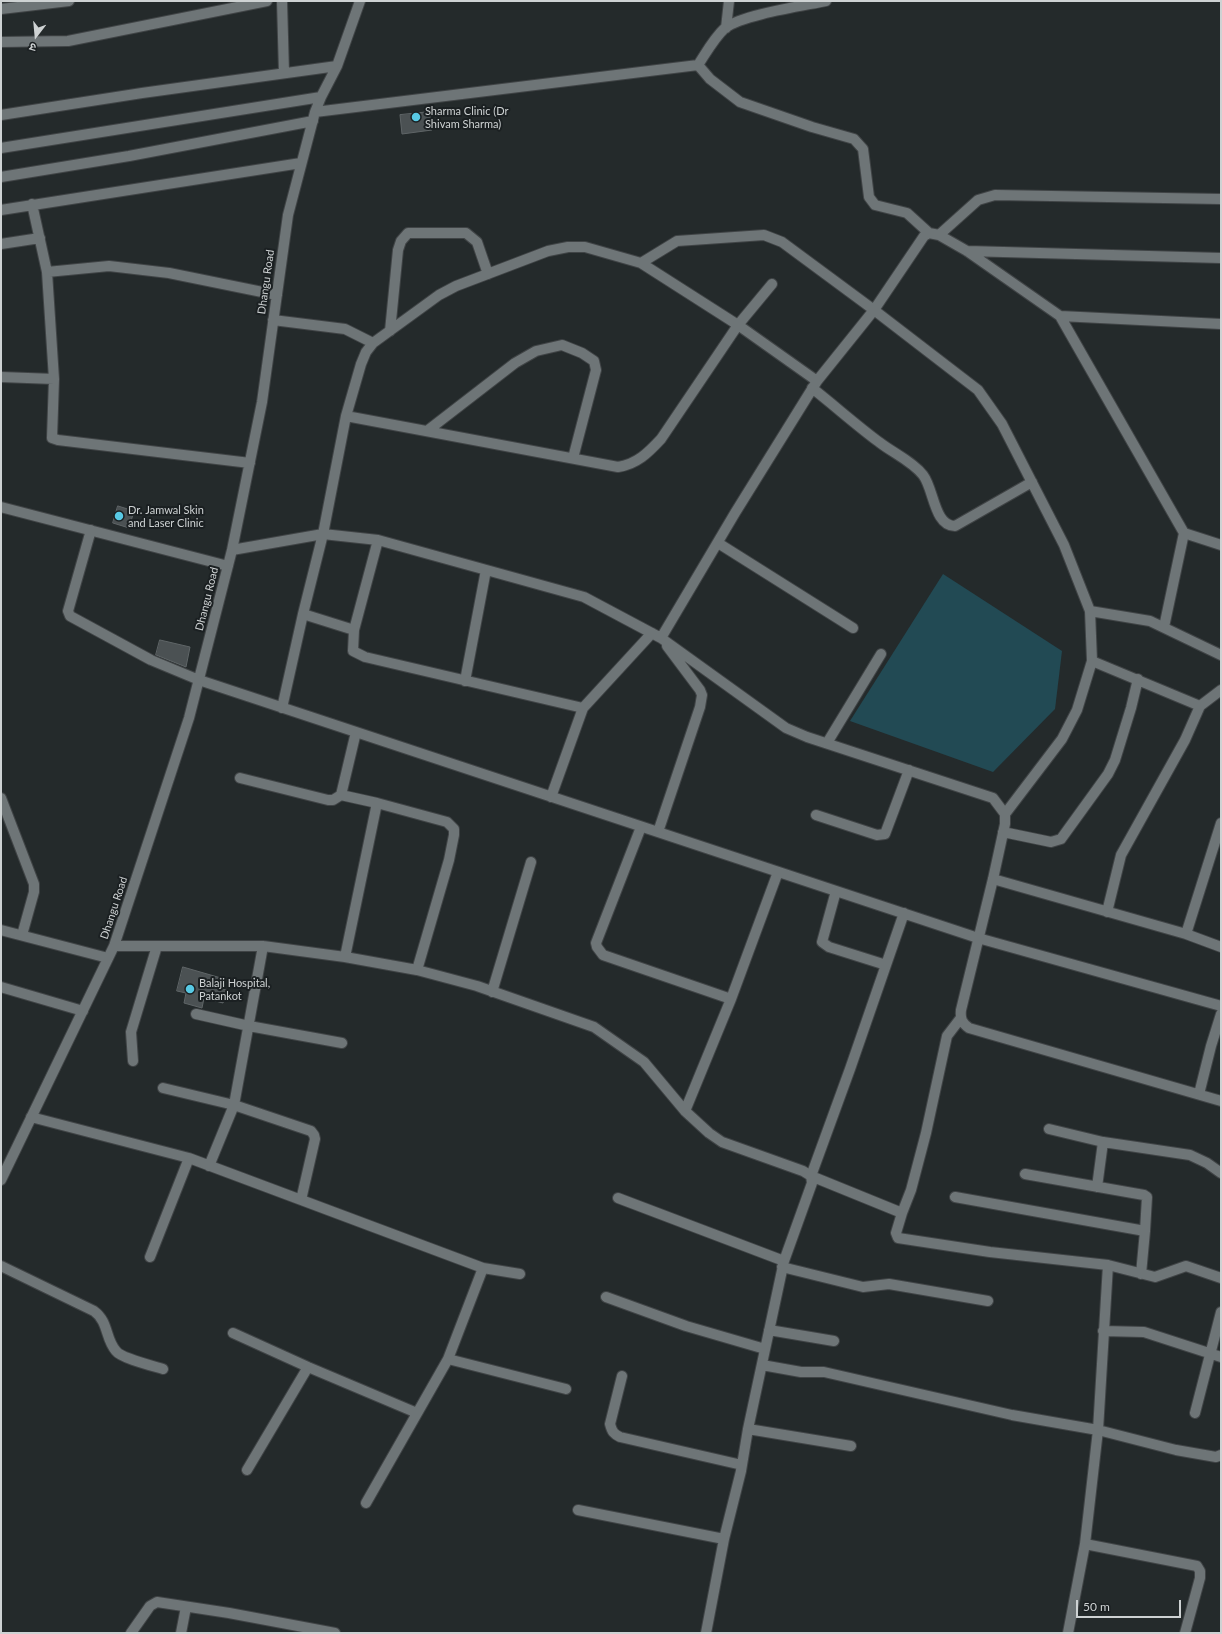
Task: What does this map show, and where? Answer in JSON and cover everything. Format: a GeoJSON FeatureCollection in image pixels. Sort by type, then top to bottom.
{"type":"FeatureCollection","features":[{"type":"Feature","properties":{"kind":"street"},"geometry":{"type":"LineString","coordinates":[[1,9],[69,1]]}},
{"type":"Feature","properties":{"kind":"street"},"geometry":{"type":"LineString","coordinates":[[1,42],[68,41],[268,1]]}},
{"type":"Feature","properties":{"kind":"street"},"geometry":{"type":"LineString","coordinates":[[282,1],[284,73]]}},
{"type":"Feature","properties":{"kind":"street","name":"Dhangu Road"},"geometry":{"type":"LineString","coordinates":[[1,1180],[114,946],[189,718],[232,550],[250,463],[262,402],[288,215],[314,116],[321,97],[337,66],[360,1]]}},
{"type":"Feature","properties":{"kind":"street"},"geometry":{"type":"LineString","coordinates":[[726,28],[729,1]]}},
{"type":"Feature","properties":{"kind":"street"},"geometry":{"type":"LineString","coordinates":[[1,177],[129,156],[314,116],[698,65],[716,37],[726,28],[742,19],[826,1]]}},
{"type":"Feature","properties":{"kind":"street"},"geometry":{"type":"LineString","coordinates":[[698,65],[710,80],[740,102],[812,127],[854,139],[863,149],[869,197],[875,205],[907,213],[934,234],[967,251],[1060,316],[1184,533],[1164,627]]}},
{"type":"Feature","properties":{"kind":"street"},"geometry":{"type":"LineString","coordinates":[[1,115],[142,93],[337,66]]}},
{"type":"Feature","properties":{"kind":"street"},"geometry":{"type":"LineString","coordinates":[[1,148],[321,97]]}},
{"type":"Feature","properties":{"kind":"street"},"geometry":{"type":"LineString","coordinates":[[1,210],[32,204],[301,164]]}},
{"type":"Feature","properties":{"kind":"street"},"geometry":{"type":"LineString","coordinates":[[661,638],[815,385],[874,310],[924,236],[934,234],[978,200],[995,195],[1221,199]]}},
{"type":"Feature","properties":{"kind":"street"},"geometry":{"type":"LineString","coordinates":[[32,204],[47,272],[54,379],[51,435],[54,439],[250,463]]}},
{"type":"Feature","properties":{"kind":"street"},"geometry":{"type":"LineString","coordinates":[[390,331],[398,250],[401,241],[408,233],[466,233],[477,242],[488,274]]}},
{"type":"Feature","properties":{"kind":"street"},"geometry":{"type":"LineString","coordinates":[[641,263],[676,241],[764,236],[782,242],[978,390],[1002,424],[1064,545],[1090,611],[1092,661],[1077,710],[1062,740],[1005,814],[1004,832],[960,1018],[947,1036],[926,1133],[911,1190],[896,1233],[898,1238],[990,1252],[1108,1265],[1141,1274],[1160,1277],[1186,1266],[1221,1278]]}},
{"type":"Feature","properties":{"kind":"street"},"geometry":{"type":"LineString","coordinates":[[1,244],[40,238]]}},
{"type":"Feature","properties":{"kind":"street"},"geometry":{"type":"LineString","coordinates":[[282,708],[323,534],[346,416],[366,352],[373,343],[439,295],[456,286],[548,251],[568,247],[585,247],[641,263],[738,325],[815,385],[879,443],[914,466],[927,481],[942,520],[945,524],[955,526],[1032,482]]}},
{"type":"Feature","properties":{"kind":"street"},"geometry":{"type":"LineString","coordinates":[[967,251],[1221,258]]}},
{"type":"Feature","properties":{"kind":"street"},"geometry":{"type":"LineString","coordinates":[[47,272],[109,266],[169,272],[277,295]]}},
{"type":"Feature","properties":{"kind":"street"},"geometry":{"type":"LineString","coordinates":[[346,416],[618,467],[629,465],[649,452],[661,439],[738,325],[772,284]]}},
{"type":"Feature","properties":{"kind":"street"},"geometry":{"type":"LineString","coordinates":[[1060,316],[1221,324]]}},
{"type":"Feature","properties":{"kind":"street"},"geometry":{"type":"LineString","coordinates":[[273,320],[345,329],[373,343]]}},
{"type":"Feature","properties":{"kind":"street"},"geometry":{"type":"LineString","coordinates":[[427,431],[515,363],[536,351],[562,345],[582,353],[594,360],[596,370],[573,458]]}},
{"type":"Feature","properties":{"kind":"street"},"geometry":{"type":"LineString","coordinates":[[1,377],[54,379]]}},
{"type":"Feature","properties":{"kind":"street"},"geometry":{"type":"LineString","coordinates":[[1,507],[228,566]]}},
{"type":"Feature","properties":{"kind":"street"},"geometry":{"type":"LineString","coordinates":[[91,530],[68,611],[70,616],[151,660],[199,680],[282,708],[978,938],[1221,1006]]}},
{"type":"Feature","properties":{"kind":"street"},"geometry":{"type":"LineString","coordinates":[[1184,533],[1221,545]]}},
{"type":"Feature","properties":{"kind":"street"},"geometry":{"type":"LineString","coordinates":[[232,550],[323,534],[378,540],[584,598],[661,638],[786,728],[826,744],[993,798],[1005,814]]}},
{"type":"Feature","properties":{"kind":"street"},"geometry":{"type":"LineString","coordinates":[[378,540],[354,630],[353,651],[357,654],[465,681],[583,708]]}},
{"type":"Feature","properties":{"kind":"street"},"geometry":{"type":"LineString","coordinates":[[718,543],[853,628]]}},
{"type":"Feature","properties":{"kind":"street"},"geometry":{"type":"LineString","coordinates":[[465,681],[486,570]]}},
{"type":"Feature","properties":{"kind":"street"},"geometry":{"type":"LineString","coordinates":[[1090,611],[1150,620],[1221,655]]}},
{"type":"Feature","properties":{"kind":"street"},"geometry":{"type":"LineString","coordinates":[[303,614],[354,630]]}},
{"type":"Feature","properties":{"kind":"street"},"geometry":{"type":"LineString","coordinates":[[551,797],[583,708],[652,633]]}},
{"type":"Feature","properties":{"kind":"street"},"geometry":{"type":"LineString","coordinates":[[658,832],[700,707],[702,695],[700,690],[661,638]]}},
{"type":"Feature","properties":{"kind":"street"},"geometry":{"type":"LineString","coordinates":[[826,744],[881,654]]}},
{"type":"Feature","properties":{"kind":"street"},"geometry":{"type":"LineString","coordinates":[[1092,661],[1200,706]]}},
{"type":"Feature","properties":{"kind":"street"},"geometry":{"type":"LineString","coordinates":[[1004,832],[1051,842],[1061,839],[1108,774],[1132,708],[1138,680]]}},
{"type":"Feature","properties":{"kind":"street"},"geometry":{"type":"LineString","coordinates":[[1107,912],[1121,855],[1185,740],[1200,706],[1221,690]]}},
{"type":"Feature","properties":{"kind":"street"},"geometry":{"type":"LineString","coordinates":[[341,795],[356,732]]}},
{"type":"Feature","properties":{"kind":"street"},"geometry":{"type":"LineString","coordinates":[[816,815],[877,834],[885,834],[909,770]]}},
{"type":"Feature","properties":{"kind":"street"},"geometry":{"type":"LineString","coordinates":[[240,778],[328,800],[333,800],[341,795],[377,803],[447,822],[454,829],[449,860],[417,970]]}},
{"type":"Feature","properties":{"kind":"street"},"geometry":{"type":"LineString","coordinates":[[1,798],[34,884],[34,892],[22,936]]}},
{"type":"Feature","properties":{"kind":"street"},"geometry":{"type":"LineString","coordinates":[[345,957],[377,803]]}},
{"type":"Feature","properties":{"kind":"street"},"geometry":{"type":"LineString","coordinates":[[1186,934],[1221,823]]}},
{"type":"Feature","properties":{"kind":"street"},"geometry":{"type":"LineString","coordinates":[[641,827],[596,943],[597,947],[604,954],[731,999]]}},
{"type":"Feature","properties":{"kind":"street"},"geometry":{"type":"LineString","coordinates":[[492,992],[531,862]]}},
{"type":"Feature","properties":{"kind":"street"},"geometry":{"type":"LineString","coordinates":[[685,1110],[731,999],[778,872]]}},
{"type":"Feature","properties":{"kind":"street"},"geometry":{"type":"LineString","coordinates":[[993,879],[1186,934],[1221,947]]}},
{"type":"Feature","properties":{"kind":"street"},"geometry":{"type":"LineString","coordinates":[[836,891],[822,942],[829,947],[886,965]]}},
{"type":"Feature","properties":{"kind":"street"},"geometry":{"type":"LineString","coordinates":[[706,1633],[724,1539],[742,1465],[748,1428],[783,1264],[812,1183],[811,1176],[850,1070],[904,913]]}},
{"type":"Feature","properties":{"kind":"street"},"geometry":{"type":"LineString","coordinates":[[1,930],[108,958]]}},
{"type":"Feature","properties":{"kind":"street"},"geometry":{"type":"LineString","coordinates":[[114,946],[263,946],[345,957],[417,970],[492,992],[594,1027],[644,1062],[685,1110],[709,1133],[722,1142],[803,1172],[902,1213]]}},
{"type":"Feature","properties":{"kind":"street"},"geometry":{"type":"LineString","coordinates":[[133,1060],[131,1032],[157,946]]}},
{"type":"Feature","properties":{"kind":"street"},"geometry":{"type":"LineString","coordinates":[[209,1166],[234,1105],[263,946]]}},
{"type":"Feature","properties":{"kind":"street"},"geometry":{"type":"LineString","coordinates":[[1,986],[83,1010]]}},
{"type":"Feature","properties":{"kind":"street"},"geometry":{"type":"LineString","coordinates":[[196,1014],[249,1026],[342,1043]]}},
{"type":"Feature","properties":{"kind":"street"},"geometry":{"type":"LineString","coordinates":[[1199,1094],[1210,1046],[1221,1014]]}},
{"type":"Feature","properties":{"kind":"street"},"geometry":{"type":"LineString","coordinates":[[960,1018],[964,1024],[970,1028],[1221,1100]]}},
{"type":"Feature","properties":{"kind":"street"},"geometry":{"type":"LineString","coordinates":[[163,1088],[234,1105],[311,1132],[315,1139],[301,1200]]}},
{"type":"Feature","properties":{"kind":"street"},"geometry":{"type":"LineString","coordinates":[[31,1117],[189,1158],[483,1268],[520,1274]]}},
{"type":"Feature","properties":{"kind":"street"},"geometry":{"type":"LineString","coordinates":[[1049,1129],[1103,1142],[1190,1155],[1207,1163],[1221,1173]]}},
{"type":"Feature","properties":{"kind":"street"},"geometry":{"type":"LineString","coordinates":[[1097,1187],[1103,1142]]}},
{"type":"Feature","properties":{"kind":"street"},"geometry":{"type":"LineString","coordinates":[[150,1257],[189,1158]]}},
{"type":"Feature","properties":{"kind":"street"},"geometry":{"type":"LineString","coordinates":[[1025,1174],[1144,1195],[1147,1197],[1141,1274]]}},
{"type":"Feature","properties":{"kind":"street"},"geometry":{"type":"LineString","coordinates":[[955,1197],[1145,1232]]}},
{"type":"Feature","properties":{"kind":"street"},"geometry":{"type":"LineString","coordinates":[[618,1198],[783,1264],[863,1286],[889,1284],[988,1301]]}},
{"type":"Feature","properties":{"kind":"street"},"geometry":{"type":"LineString","coordinates":[[1068,1633],[1085,1544],[1098,1430],[1108,1265]]}},
{"type":"Feature","properties":{"kind":"street"},"geometry":{"type":"LineString","coordinates":[[1,1266],[94,1311],[101,1317],[113,1347],[119,1355],[162,1369]]}},
{"type":"Feature","properties":{"kind":"street"},"geometry":{"type":"LineString","coordinates":[[366,1503],[448,1359],[483,1268]]}},
{"type":"Feature","properties":{"kind":"street"},"geometry":{"type":"LineString","coordinates":[[606,1297],[686,1326],[765,1349]]}},
{"type":"Feature","properties":{"kind":"street"},"geometry":{"type":"LineString","coordinates":[[1195,1413],[1221,1312]]}},
{"type":"Feature","properties":{"kind":"street"},"geometry":{"type":"LineString","coordinates":[[769,1330],[834,1341]]}},
{"type":"Feature","properties":{"kind":"street"},"geometry":{"type":"LineString","coordinates":[[1103,1331],[1144,1332],[1221,1356]]}},
{"type":"Feature","properties":{"kind":"street"},"geometry":{"type":"LineString","coordinates":[[233,1333],[308,1367],[417,1413]]}},
{"type":"Feature","properties":{"kind":"street"},"geometry":{"type":"LineString","coordinates":[[448,1359],[566,1389]]}},
{"type":"Feature","properties":{"kind":"street"},"geometry":{"type":"LineString","coordinates":[[762,1365],[802,1372],[824,1372],[1012,1415],[1098,1430],[1176,1450],[1216,1457],[1221,1455]]}},
{"type":"Feature","properties":{"kind":"street"},"geometry":{"type":"LineString","coordinates":[[247,1470],[308,1367]]}},
{"type":"Feature","properties":{"kind":"street"},"geometry":{"type":"LineString","coordinates":[[622,1376],[610,1424],[614,1434],[620,1437],[742,1465]]}},
{"type":"Feature","properties":{"kind":"street"},"geometry":{"type":"LineString","coordinates":[[748,1428],[851,1446]]}},
{"type":"Feature","properties":{"kind":"street"},"geometry":{"type":"LineString","coordinates":[[578,1510],[724,1539]]}},
{"type":"Feature","properties":{"kind":"street"},"geometry":{"type":"LineString","coordinates":[[1085,1544],[1197,1566],[1200,1571],[1200,1578],[1185,1633]]}},
{"type":"Feature","properties":{"kind":"street"},"geometry":{"type":"LineString","coordinates":[[131,1633],[150,1606],[157,1602],[229,1613],[335,1633]]}},
{"type":"Feature","properties":{"kind":"street"},"geometry":{"type":"LineString","coordinates":[[181,1633],[186,1607]]}},
{"type":"Feature","properties":{"kind":"shaded area"},"geometry":{"type":"Polygon","coordinates":[[[943,574],[1062,651],[1055,709],[993,772],[850,721],[943,574]]]}},
{"type":"Feature","properties":{"kind":"building"},"geometry":{"type":"Polygon","coordinates":[[[430,112],[432,130],[402,134],[400,115],[430,112]]]}},
{"type":"Feature","properties":{"kind":"building"},"geometry":{"type":"Polygon","coordinates":[[[118,506],[134,511],[129,528],[113,523],[118,506]]]}},
{"type":"Feature","properties":{"kind":"building"},"geometry":{"type":"Polygon","coordinates":[[[160,640],[190,647],[186,667],[156,655],[160,640]]]}},
{"type":"Feature","properties":{"kind":"building"},"geometry":{"type":"Polygon","coordinates":[[[183,967],[221,978],[219,988],[227,990],[223,1003],[204,998],[202,1008],[184,1003],[186,993],[177,991],[183,967]]]}},
{"type":"Feature","properties":{"kind":"place","name":"Sharma Clinic (Dr Shivam Sharma)"},"geometry":{"type":"Point","coordinates":[416,117]}},
{"type":"Feature","properties":{"kind":"place","name":"Dr. Jamwal Skin and Laser Clinic"},"geometry":{"type":"Point","coordinates":[119,516]}},
{"type":"Feature","properties":{"kind":"place","name":"Balaji Hospital, Patankot"},"geometry":{"type":"Point","coordinates":[190,989]}}]}
